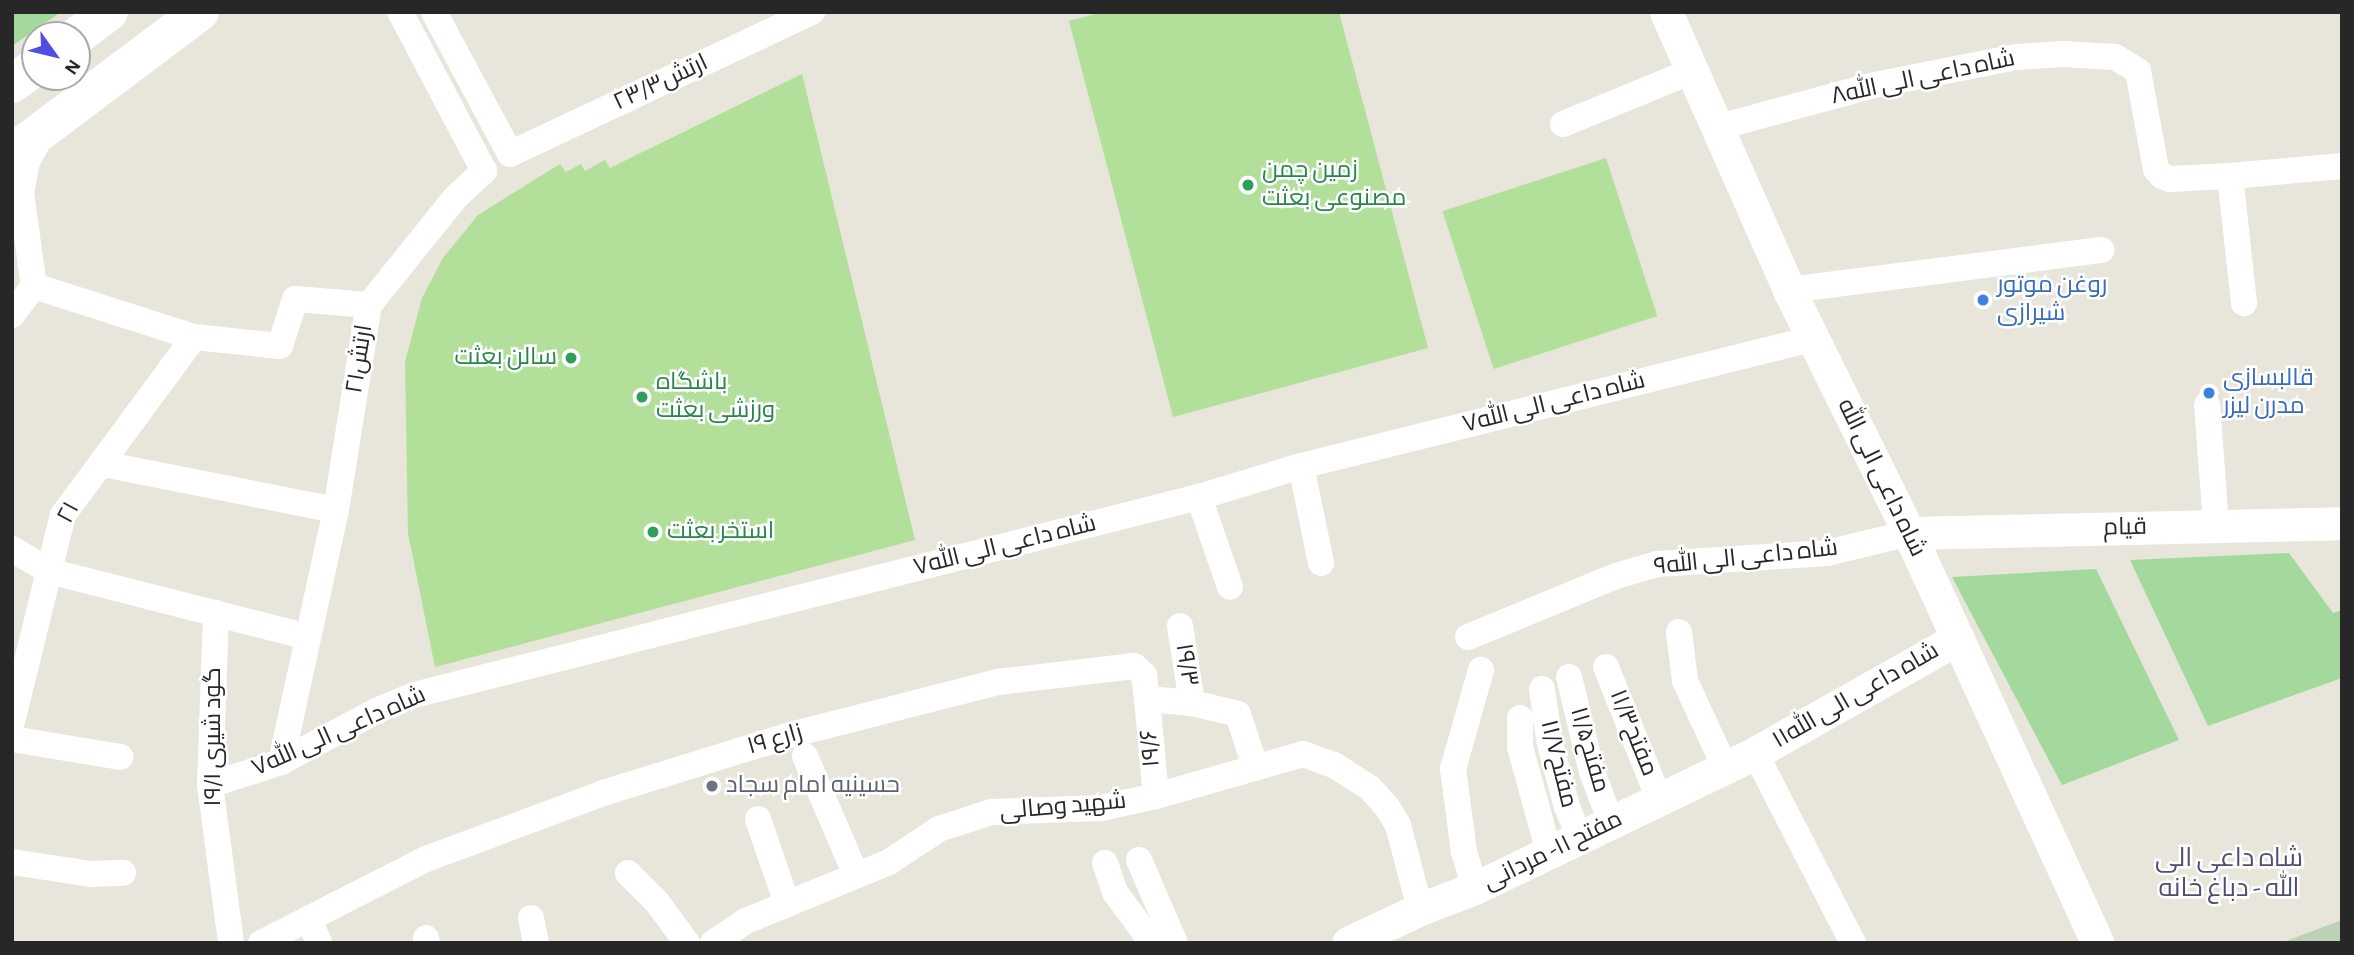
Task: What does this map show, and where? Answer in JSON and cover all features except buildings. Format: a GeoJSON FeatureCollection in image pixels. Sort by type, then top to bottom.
{"type":"FeatureCollection","features":[{"type":"Feature","properties":{"kind":"main road"},"geometry":{"type":"LineString","coordinates":[[91,26],[109,12]]}},
{"type":"Feature","properties":{"kind":"main road"},"geometry":{"type":"LineString","coordinates":[[12,153],[200,12]]}},
{"type":"Feature","properties":{"kind":"street","name":"ارتش۲۱"},"geometry":{"type":"LineString","coordinates":[[281,762],[336,510],[369,305],[455,198],[484,171],[400,12]]}},
{"type":"Feature","properties":{"kind":"street","name":"۲۳/۳ارتش"},"geometry":{"type":"LineString","coordinates":[[435,12],[510,154],[812,12]]}},
{"type":"Feature","properties":{"kind":"street","name":"شاه داعی الی الله"},"geometry":{"type":"LineString","coordinates":[[1675,15],[1692,71],[1789,290],[1909,533],[2098,943]]}},
{"type":"Feature","properties":{"kind":"street","name":"شاه داعی الی الله۸"},"geometry":{"type":"LineString","coordinates":[[1719,127],[1875,85],[2016,57],[2063,54],[2115,57],[2138,71],[2156,169],[2162,176],[2171,179],[2230,176]]}},
{"type":"Feature","properties":{"kind":"street"},"geometry":{"type":"LineString","coordinates":[[1563,124],[1692,71]]}},
{"type":"Feature","properties":{"kind":"street"},"geometry":{"type":"LineString","coordinates":[[12,315],[34,286],[18,214],[27,162],[47,125]]}},
{"type":"Feature","properties":{"kind":"street"},"geometry":{"type":"LineString","coordinates":[[2244,303],[2230,176],[2342,166]]}},
{"type":"Feature","properties":{"kind":"street"},"geometry":{"type":"LineString","coordinates":[[1789,290],[2101,250]]}},
{"type":"Feature","properties":{"kind":"street"},"geometry":{"type":"LineString","coordinates":[[34,286],[194,337],[280,346],[295,299],[369,305]]}},
{"type":"Feature","properties":{"kind":"street","name":"۲۱"},"geometry":{"type":"LineString","coordinates":[[12,722],[63,515],[194,337]]}},
{"type":"Feature","properties":{"kind":"street","name":"شاه داعی الی الله۷"},"geometry":{"type":"LineString","coordinates":[[210,785],[281,762],[376,711],[414,695],[1199,496],[1301,466],[1812,339]]}},
{"type":"Feature","properties":{"kind":"street"},"geometry":{"type":"LineString","coordinates":[[2207,405],[2216,526]]}},
{"type":"Feature","properties":{"kind":"street"},"geometry":{"type":"LineString","coordinates":[[103,464],[336,510]]}},
{"type":"Feature","properties":{"kind":"street"},"geometry":{"type":"LineString","coordinates":[[1301,466],[1321,563]]}},
{"type":"Feature","properties":{"kind":"street"},"geometry":{"type":"LineString","coordinates":[[1199,496],[1230,587]]}},
{"type":"Feature","properties":{"kind":"street","name":"قیام"},"geometry":{"type":"LineString","coordinates":[[1909,533],[2342,523]]}},
{"type":"Feature","properties":{"kind":"street","name":"شاه داعی الی الله۹"},"geometry":{"type":"LineString","coordinates":[[1468,637],[1616,576],[1657,564],[1827,553],[1909,533]]}},
{"type":"Feature","properties":{"kind":"street"},"geometry":{"type":"LineString","coordinates":[[12,550],[49,571],[307,637]]}},
{"type":"Feature","properties":{"kind":"street","name":"۱۹/۱ گود شیری"},"geometry":{"type":"LineString","coordinates":[[216,613],[210,785],[231,943]]}},
{"type":"Feature","properties":{"kind":"street","name":"۱۹/۳"},"geometry":{"type":"LineString","coordinates":[[1180,626],[1192,704]]}},
{"type":"Feature","properties":{"kind":"street"},"geometry":{"type":"LineString","coordinates":[[1679,632],[1685,681],[1740,760],[1846,941]]}},
{"type":"Feature","properties":{"kind":"street","name":"شاه داعی الی الله۱۱"},"geometry":{"type":"LineString","coordinates":[[1740,760],[1958,638]]}},
{"type":"Feature","properties":{"kind":"street","name":"۱۹ زارع"},"geometry":{"type":"LineString","coordinates":[[261,943],[314,931],[426,859],[578,802],[684,767],[861,716],[998,682],[1134,666],[1144,675],[1147,699]]}},
{"type":"Feature","properties":{"kind":"street","name":"مفتح۱۱/۳"},"geometry":{"type":"LineString","coordinates":[[1606,667],[1659,799]]}},
{"type":"Feature","properties":{"kind":"street"},"geometry":{"type":"LineString","coordinates":[[1475,888],[1460,829],[1453,769],[1481,670]]}},
{"type":"Feature","properties":{"kind":"street","name":"مفتح۱۱/۵"},"geometry":{"type":"LineString","coordinates":[[1569,677],[1592,772],[1611,822]]}},
{"type":"Feature","properties":{"kind":"street","name":"مفتح۱۱/۷"},"geometry":{"type":"LineString","coordinates":[[1542,689],[1549,740],[1567,807],[1580,838]]}},
{"type":"Feature","properties":{"kind":"street"},"geometry":{"type":"LineString","coordinates":[[1147,699],[1192,704],[1238,714],[1255,766]]}},
{"type":"Feature","properties":{"kind":"street","name":"۱۹/۶"},"geometry":{"type":"LineString","coordinates":[[1147,699],[1156,796]]}},
{"type":"Feature","properties":{"kind":"street"},"geometry":{"type":"LineString","coordinates":[[1520,718],[1520,747],[1549,852]]}},
{"type":"Feature","properties":{"kind":"street"},"geometry":{"type":"LineString","coordinates":[[12,739],[121,757]]}},
{"type":"Feature","properties":{"kind":"street","name":"شهید وصالی"},"geometry":{"type":"LineString","coordinates":[[713,943],[746,920],[889,862],[939,830],[991,811],[1101,808],[1156,796],[1303,754],[1334,765],[1370,788],[1387,807],[1398,825],[1420,909]]}},
{"type":"Feature","properties":{"kind":"street"},"geometry":{"type":"LineString","coordinates":[[805,757],[856,875]]}},
{"type":"Feature","properties":{"kind":"street","name":"مفتح ۱۱- مردانی"},"geometry":{"type":"LineString","coordinates":[[1348,943],[1420,909],[1475,888],[1740,760]]}},
{"type":"Feature","properties":{"kind":"street"},"geometry":{"type":"LineString","coordinates":[[758,819],[787,904]]}},
{"type":"Feature","properties":{"kind":"street"},"geometry":{"type":"LineString","coordinates":[[1139,860],[1175,943]]}},
{"type":"Feature","properties":{"kind":"street"},"geometry":{"type":"LineString","coordinates":[[12,862],[90,874],[123,873]]}},
{"type":"Feature","properties":{"kind":"street"},"geometry":{"type":"LineString","coordinates":[[1105,863],[1115,892],[1152,943]]}},
{"type":"Feature","properties":{"kind":"street"},"geometry":{"type":"LineString","coordinates":[[628,873],[657,902],[687,943]]}},
{"type":"Feature","properties":{"kind":"green space"},"geometry":{"type":"Polygon","coordinates":[[[12,12],[61,12],[48,21],[21,21],[21,40],[12,46],[12,12]]]}},
{"type":"Feature","properties":{"kind":"green space","name":"زمین چمن مصنوعی بعثت"},"geometry":{"type":"Polygon","coordinates":[[[1103,12],[1339,12],[1428,348],[1173,417],[1069,21],[1103,12]]]}},
{"type":"Feature","properties":{"kind":"green space","name":"باشگاه ورزشی بعثت"},"geometry":{"type":"Polygon","coordinates":[[[802,74],[915,540],[435,667],[408,533],[405,362],[422,298],[443,258],[478,215],[560,164],[566,172],[581,164],[585,171],[605,160],[610,168],[802,74]]]}},
{"type":"Feature","properties":{"kind":"green space"},"geometry":{"type":"Polygon","coordinates":[[[1606,158],[1657,316],[1494,369],[1442,211],[1606,158]]]}},
{"type":"Feature","properties":{"kind":"green space"},"geometry":{"type":"Polygon","coordinates":[[[2289,553],[2333,613],[2342,610],[2342,678],[2208,726],[2130,560],[2289,553]]]}},
{"type":"Feature","properties":{"kind":"green space"},"geometry":{"type":"Polygon","coordinates":[[[2096,569],[2179,740],[2062,785],[1952,577],[2096,569]]]}},
{"type":"Feature","properties":{"kind":"green space"},"geometry":{"type":"Polygon","coordinates":[[[2342,920],[2342,943],[2281,943],[2342,920]]]}},
{"type":"Feature","properties":{"kind":"place","name":"زمین چمن مصنوعی بعثت"},"geometry":{"type":"Point","coordinates":[1248,185]}},
{"type":"Feature","properties":{"kind":"place","name":"روغن موتور شیرازی"},"geometry":{"type":"Point","coordinates":[1983,300]}},
{"type":"Feature","properties":{"kind":"place","name":"سالن بعثت"},"geometry":{"type":"Point","coordinates":[571,358]}},
{"type":"Feature","properties":{"kind":"place","name":"قالبسازی مدرن لیزر"},"geometry":{"type":"Point","coordinates":[2209,393]}},
{"type":"Feature","properties":{"kind":"place","name":"باشگاه ورزشی بعثت"},"geometry":{"type":"Point","coordinates":[642,397]}},
{"type":"Feature","properties":{"kind":"place","name":"استخر بعثت"},"geometry":{"type":"Point","coordinates":[653,532]}},
{"type":"Feature","properties":{"kind":"place","name":"حسینیه امام سجاد"},"geometry":{"type":"Point","coordinates":[712,786]}},
{"type":"Feature","properties":{"kind":"district","name":"شاه داعی الی الله - دباغ خانه"},"geometry":{"type":"Point","coordinates":[2229,874]}}]}
